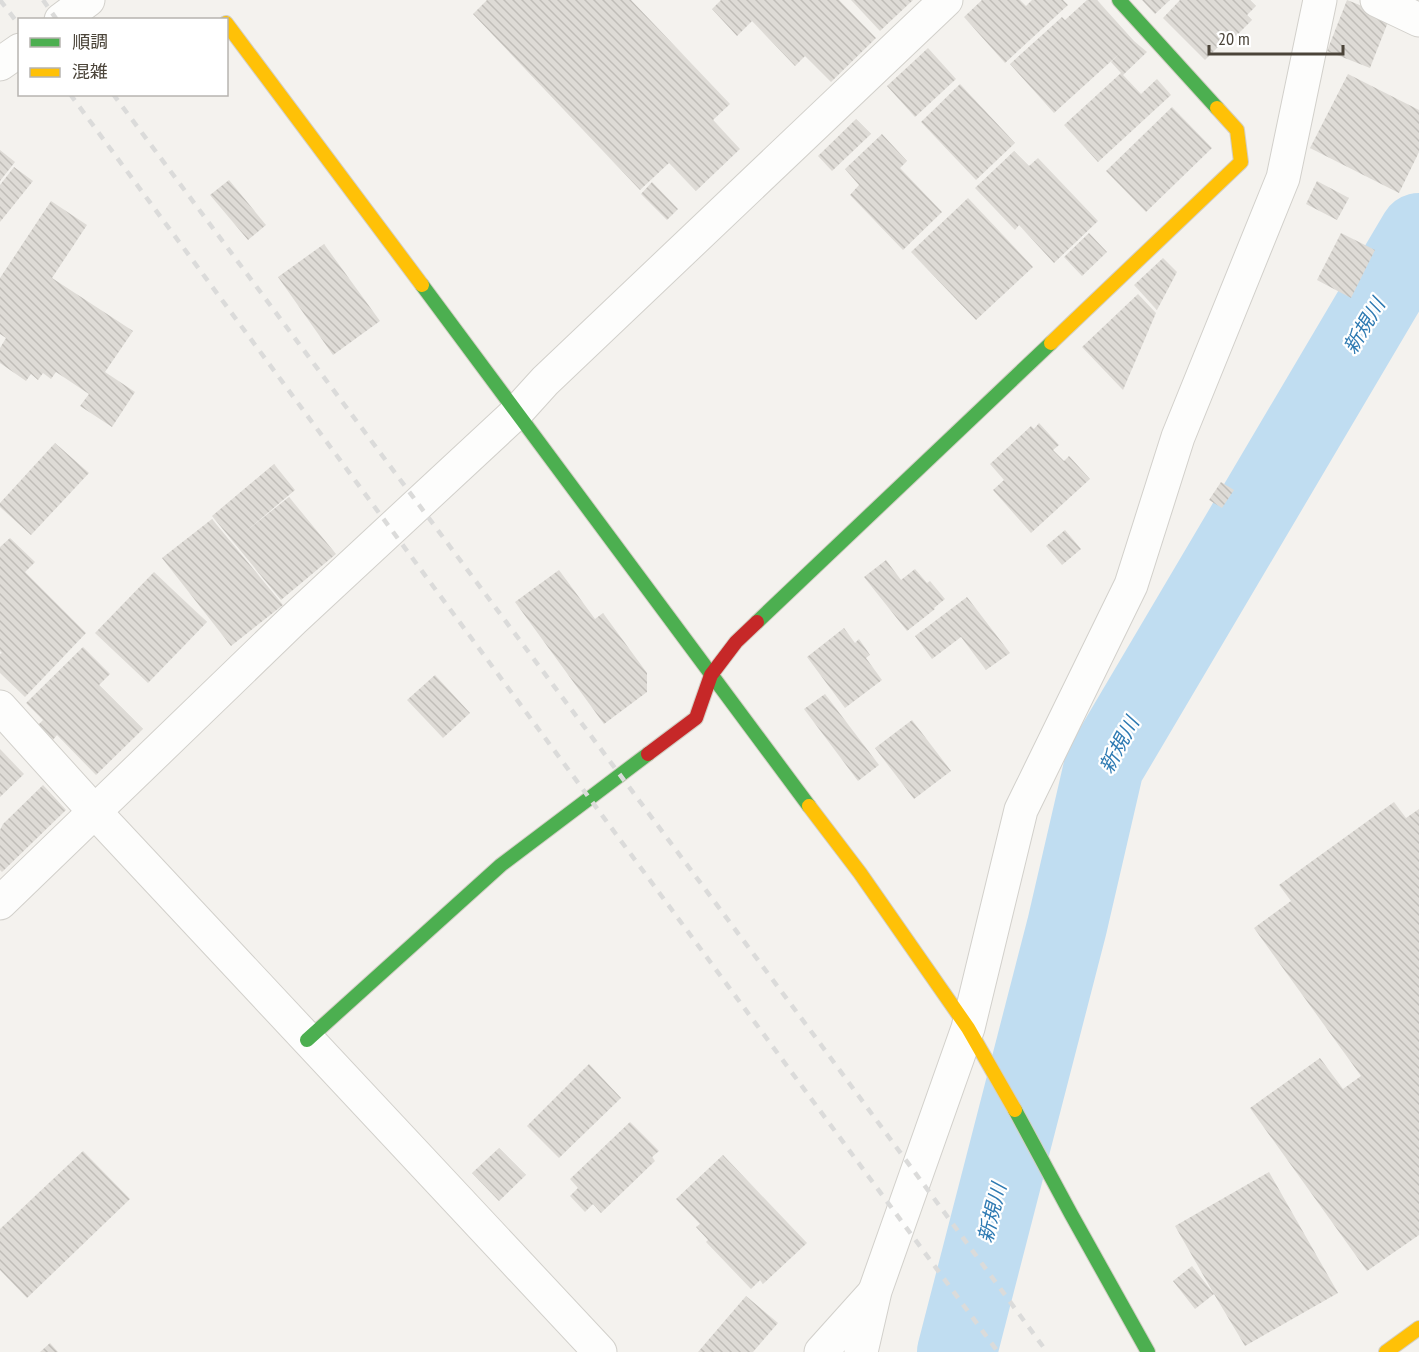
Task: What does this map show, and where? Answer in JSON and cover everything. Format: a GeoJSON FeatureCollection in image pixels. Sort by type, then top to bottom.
{"type":"FeatureCollection","features":[{"type":"Feature","properties":{"kind":"street"},"geometry":{"type":"LineString","coordinates":[[64,18],[88,0]]}},
{"type":"Feature","properties":{"kind":"street"},"geometry":{"type":"LineString","coordinates":[[0,903],[293,620],[517,412],[545,381],[946,0]]}},
{"type":"Feature","properties":{"kind":"street"},"geometry":{"type":"LineString","coordinates":[[1119,0],[1237,130],[1241,162]]}},
{"type":"Feature","properties":{"kind":"street"},"geometry":{"type":"LineString","coordinates":[[861,1352],[875,1291],[968,1028],[1021,810],[1131,585],[1178,437],[1283,178],[1320,0]]}},
{"type":"Feature","properties":{"kind":"street"},"geometry":{"type":"LineString","coordinates":[[1377,0],[1419,20]]}},
{"type":"Feature","properties":{"kind":"street"},"geometry":{"type":"LineString","coordinates":[[228,25],[860,873],[968,1028],[999,1080],[1148,1352]]}},
{"type":"Feature","properties":{"kind":"street"},"geometry":{"type":"LineString","coordinates":[[0,64],[18,51]]}},
{"type":"Feature","properties":{"kind":"street"},"geometry":{"type":"LineString","coordinates":[[1241,162],[1283,178]]}},
{"type":"Feature","properties":{"kind":"street"},"geometry":{"type":"LineString","coordinates":[[307,1040],[501,865],[696,718],[711,675],[736,642],[1241,162]]}},
{"type":"Feature","properties":{"kind":"street"},"geometry":{"type":"LineString","coordinates":[[0,707],[307,1040],[600,1352]]}},
{"type":"Feature","properties":{"kind":"street"},"geometry":{"type":"LineString","coordinates":[[821,1352],[875,1291]]}},
{"type":"Feature","properties":{"kind":"street"},"geometry":{"type":"LineString","coordinates":[[1386,1352],[1419,1328]]}},
{"type":"Feature","properties":{"kind":"building"},"geometry":{"type":"Polygon","coordinates":[[[487,0],[631,0],[730,104],[713,120],[740,149],[696,191],[669,163],[640,190],[473,14],[487,0]]]}},
{"type":"Feature","properties":{"kind":"building"},"geometry":{"type":"Polygon","coordinates":[[[721,0],[839,0],[876,38],[831,82],[805,56],[795,66],[752,21],[737,36],[712,9],[721,0]]]}},
{"type":"Feature","properties":{"kind":"building"},"geometry":{"type":"Polygon","coordinates":[[[851,0],[913,0],[880,31],[851,0]]]}},
{"type":"Feature","properties":{"kind":"building"},"geometry":{"type":"Polygon","coordinates":[[[982,0],[1020,0],[1026,6],[1032,0],[1063,0],[1068,5],[1005,63],[964,17],[982,0]]]}},
{"type":"Feature","properties":{"kind":"building"},"geometry":{"type":"Polygon","coordinates":[[[1087,0],[1097,0],[1147,52],[1123,75],[1141,94],[1157,79],[1171,95],[1098,162],[1064,125],[1121,73],[1111,62],[1119,54],[1054,113],[1010,64],[1062,17],[1065,20],[1087,0]]]}},
{"type":"Feature","properties":{"kind":"building"},"geometry":{"type":"Polygon","coordinates":[[[1142,0],[1170,0],[1155,14],[1142,0]]]}},
{"type":"Feature","properties":{"kind":"building"},"geometry":{"type":"Polygon","coordinates":[[[1180,0],[1250,0],[1256,6],[1247,15],[1252,20],[1233,39],[1230,35],[1205,60],[1163,18],[1180,0]]]}},
{"type":"Feature","properties":{"kind":"building"},"geometry":{"type":"Polygon","coordinates":[[[1347,0],[1390,17],[1370,68],[1327,51],[1347,0]]]}},
{"type":"Feature","properties":{"kind":"building"},"geometry":{"type":"Polygon","coordinates":[[[928,48],[956,79],[915,117],[887,86],[928,48]]]}},
{"type":"Feature","properties":{"kind":"building"},"geometry":{"type":"Polygon","coordinates":[[[1348,74],[1419,110],[1419,152],[1399,193],[1310,148],[1348,74]]]}},
{"type":"Feature","properties":{"kind":"building"},"geometry":{"type":"Polygon","coordinates":[[[960,84],[1015,143],[976,180],[921,122],[960,84]]]}},
{"type":"Feature","properties":{"kind":"building"},"geometry":{"type":"Polygon","coordinates":[[[1172,107],[1212,148],[1146,212],[1106,171],[1172,107]]]}},
{"type":"Feature","properties":{"kind":"building"},"geometry":{"type":"Polygon","coordinates":[[[856,119],[871,134],[832,171],[818,156],[856,119]]]}},
{"type":"Feature","properties":{"kind":"building"},"geometry":{"type":"Polygon","coordinates":[[[882,134],[907,161],[900,168],[942,212],[903,250],[850,195],[859,185],[845,169],[882,134]]]}},
{"type":"Feature","properties":{"kind":"building"},"geometry":{"type":"Polygon","coordinates":[[[0,150],[15,162],[0,181],[0,150]]]}},
{"type":"Feature","properties":{"kind":"building"},"geometry":{"type":"Polygon","coordinates":[[[1014,151],[1029,166],[1038,158],[1098,221],[1054,263],[1019,225],[1015,230],[975,188],[1014,151]]]}},
{"type":"Feature","properties":{"kind":"building"},"geometry":{"type":"Polygon","coordinates":[[[14,167],[33,181],[0,222],[0,185],[14,167]]]}},
{"type":"Feature","properties":{"kind":"building"},"geometry":{"type":"Polygon","coordinates":[[[229,180],[266,225],[248,240],[210,195],[229,180]]]}},
{"type":"Feature","properties":{"kind":"building"},"geometry":{"type":"Polygon","coordinates":[[[1317,181],[1349,198],[1337,220],[1306,204],[1317,181]]]}},
{"type":"Feature","properties":{"kind":"building"},"geometry":{"type":"Polygon","coordinates":[[[652,182],[678,209],[667,220],[641,194],[652,182]]]}},
{"type":"Feature","properties":{"kind":"building"},"geometry":{"type":"Polygon","coordinates":[[[968,198],[1033,267],[976,320],[911,252],[968,198]]]}},
{"type":"Feature","properties":{"kind":"building"},"geometry":{"type":"Polygon","coordinates":[[[51,201],[87,225],[52,278],[133,331],[105,372],[135,392],[112,427],[80,406],[89,394],[56,372],[51,379],[43,373],[38,380],[31,374],[26,381],[0,363],[0,348],[6,338],[0,334],[0,278],[51,201]]]}},
{"type":"Feature","properties":{"kind":"building"},"geometry":{"type":"Polygon","coordinates":[[[1089,233],[1107,252],[1082,276],[1064,257],[1089,233]]]}},
{"type":"Feature","properties":{"kind":"building"},"geometry":{"type":"Polygon","coordinates":[[[1341,233],[1375,250],[1351,298],[1317,280],[1341,233]]]}},
{"type":"Feature","properties":{"kind":"building"},"geometry":{"type":"Polygon","coordinates":[[[324,244],[380,321],[333,355],[278,277],[324,244]]]}},
{"type":"Feature","properties":{"kind":"building"},"geometry":{"type":"Polygon","coordinates":[[[1163,258],[1177,272],[1157,310],[1134,285],[1163,258]]]}},
{"type":"Feature","properties":{"kind":"building"},"geometry":{"type":"Polygon","coordinates":[[[1138,294],[1156,313],[1123,390],[1082,347],[1138,294]]]}},
{"type":"Feature","properties":{"kind":"building"},"geometry":{"type":"Polygon","coordinates":[[[1039,423],[1059,445],[1053,450],[1064,461],[1069,456],[1090,479],[1031,533],[993,490],[1004,480],[990,464],[1031,426],[1034,429],[1039,423]]]}},
{"type":"Feature","properties":{"kind":"building"},"geometry":{"type":"Polygon","coordinates":[[[55,443],[89,473],[31,535],[0,507],[0,503],[55,443]]]}},
{"type":"Feature","properties":{"kind":"building"},"geometry":{"type":"Polygon","coordinates":[[[274,464],[295,490],[245,532],[289,497],[336,554],[281,600],[212,516],[274,464]]]}},
{"type":"Feature","properties":{"kind":"building"},"geometry":{"type":"Polygon","coordinates":[[[1221,482],[1234,490],[1222,508],[1209,500],[1221,482]]]}},
{"type":"Feature","properties":{"kind":"building"},"geometry":{"type":"Polygon","coordinates":[[[212,519],[283,605],[231,646],[162,558],[212,519]]]}},
{"type":"Feature","properties":{"kind":"building"},"geometry":{"type":"Polygon","coordinates":[[[1065,530],[1081,549],[1062,565],[1046,546],[1065,530]]]}},
{"type":"Feature","properties":{"kind":"building"},"geometry":{"type":"Polygon","coordinates":[[[10,538],[35,562],[25,572],[86,633],[25,697],[0,673],[0,654],[2,653],[0,651],[0,547],[10,538]]]}},
{"type":"Feature","properties":{"kind":"building"},"geometry":{"type":"Polygon","coordinates":[[[886,560],[901,580],[915,569],[927,583],[930,581],[945,599],[907,631],[864,577],[886,560]]]}},
{"type":"Feature","properties":{"kind":"building"},"geometry":{"type":"Polygon","coordinates":[[[559,570],[595,619],[603,613],[647,673],[647,692],[604,724],[515,602],[559,570]]]}},
{"type":"Feature","properties":{"kind":"building"},"geometry":{"type":"Polygon","coordinates":[[[154,572],[207,622],[148,683],[95,633],[154,572]]]}},
{"type":"Feature","properties":{"kind":"building"},"geometry":{"type":"Polygon","coordinates":[[[967,597],[1010,653],[986,670],[961,637],[932,659],[915,636],[967,597]]]}},
{"type":"Feature","properties":{"kind":"building"},"geometry":{"type":"Polygon","coordinates":[[[844,628],[855,643],[859,639],[870,655],[866,658],[882,680],[845,708],[807,657],[844,628]]]}},
{"type":"Feature","properties":{"kind":"building"},"geometry":{"type":"Polygon","coordinates":[[[83,647],[110,674],[99,685],[143,729],[96,775],[57,735],[52,741],[37,726],[43,720],[26,703],[83,647]]]}},
{"type":"Feature","properties":{"kind":"building"},"geometry":{"type":"Polygon","coordinates":[[[435,675],[470,713],[443,738],[407,700],[435,675]]]}},
{"type":"Feature","properties":{"kind":"building"},"geometry":{"type":"Polygon","coordinates":[[[825,694],[879,765],[858,781],[804,709],[825,694]]]}},
{"type":"Feature","properties":{"kind":"building"},"geometry":{"type":"Polygon","coordinates":[[[912,720],[951,771],[914,799],[875,748],[912,720]]]}},
{"type":"Feature","properties":{"kind":"building"},"geometry":{"type":"Polygon","coordinates":[[[0,749],[24,774],[0,797],[0,749]]]}},
{"type":"Feature","properties":{"kind":"building"},"geometry":{"type":"Polygon","coordinates":[[[43,785],[66,810],[2,872],[0,870],[0,830],[3,824],[43,785]]]}},
{"type":"Feature","properties":{"kind":"building"},"geometry":{"type":"Polygon","coordinates":[[[1394,802],[1406,818],[1419,809],[1419,1235],[1367,1271],[1250,1108],[1320,1058],[1343,1089],[1361,1076],[1254,928],[1291,901],[1279,885],[1394,802]]]}},
{"type":"Feature","properties":{"kind":"building"},"geometry":{"type":"Polygon","coordinates":[[[589,1064],[621,1098],[559,1158],[527,1126],[589,1064]]]}},
{"type":"Feature","properties":{"kind":"building"},"geometry":{"type":"Polygon","coordinates":[[[630,1122],[659,1151],[652,1157],[655,1161],[601,1213],[593,1204],[585,1212],[570,1196],[578,1188],[570,1179],[630,1122]]]}},
{"type":"Feature","properties":{"kind":"building"},"geometry":{"type":"Polygon","coordinates":[[[499,1148],[526,1175],[499,1201],[472,1173],[499,1148]]]}},
{"type":"Feature","properties":{"kind":"building"},"geometry":{"type":"Polygon","coordinates":[[[83,1151],[130,1199],[27,1298],[0,1270],[0,1229],[83,1151]]]}},
{"type":"Feature","properties":{"kind":"building"},"geometry":{"type":"Polygon","coordinates":[[[723,1155],[807,1243],[763,1284],[760,1280],[751,1289],[706,1242],[708,1240],[696,1227],[700,1224],[676,1199],[723,1155]]]}},
{"type":"Feature","properties":{"kind":"building"},"geometry":{"type":"Polygon","coordinates":[[[1269,1172],[1338,1293],[1245,1346],[1175,1226],[1269,1172]]]}},
{"type":"Feature","properties":{"kind":"building"},"geometry":{"type":"Polygon","coordinates":[[[1192,1266],[1214,1294],[1195,1309],[1173,1281],[1192,1266]]]}},
{"type":"Feature","properties":{"kind":"building"},"geometry":{"type":"Polygon","coordinates":[[[746,1296],[778,1323],[753,1352],[698,1352],[746,1296]]]}},
{"type":"Feature","properties":{"kind":"building"},"geometry":{"type":"Polygon","coordinates":[[[50,1343],[58,1352],[40,1352],[50,1343]]]}},
{"type":"Feature","properties":{"kind":"waterway","name":"新規川"},"geometry":{"type":"LineString","coordinates":[[957,1352],[1067,926],[1104,766],[1419,233]]}},
{"type":"Feature","properties":{"kind":"railway"},"geometry":{"type":"LineString","coordinates":[[0,0],[18,23]]}},
{"type":"Feature","properties":{"kind":"railway"},"geometry":{"type":"LineString","coordinates":[[43,0],[56,18]]}},
{"type":"Feature","properties":{"kind":"railway"},"geometry":{"type":"LineString","coordinates":[[71,96],[998,1352]]}},
{"type":"Feature","properties":{"kind":"railway"},"geometry":{"type":"LineString","coordinates":[[114,96],[1047,1352]]}},
{"type":"Feature","properties":{"kind":"traffic: fast"},"geometry":{"type":"LineString","coordinates":[[1119,0],[1217,108]]}},
{"type":"Feature","properties":{"kind":"traffic: fast"},"geometry":{"type":"LineString","coordinates":[[422,285],[809,806]]}},
{"type":"Feature","properties":{"kind":"traffic: fast"},"geometry":{"type":"LineString","coordinates":[[757,622],[1051,343]]}},
{"type":"Feature","properties":{"kind":"traffic: fast"},"geometry":{"type":"LineString","coordinates":[[307,1040],[501,865],[648,754]]}},
{"type":"Feature","properties":{"kind":"traffic: fast"},"geometry":{"type":"LineString","coordinates":[[1015,1110],[1148,1352]]}},
{"type":"Feature","properties":{"kind":"traffic: slow"},"geometry":{"type":"LineString","coordinates":[[228,26],[422,285]]}},
{"type":"Feature","properties":{"kind":"traffic: slow"},"geometry":{"type":"LineString","coordinates":[[1051,343],[1241,162],[1237,130],[1217,108]]}},
{"type":"Feature","properties":{"kind":"traffic: slow"},"geometry":{"type":"LineString","coordinates":[[809,806],[860,873],[968,1028],[1015,1110]]}},
{"type":"Feature","properties":{"kind":"traffic: slow"},"geometry":{"type":"LineString","coordinates":[[1386,1352],[1419,1328]]}},
{"type":"Feature","properties":{"kind":"traffic: jam"},"geometry":{"type":"LineString","coordinates":[[648,754],[696,718],[711,675],[736,642],[757,622]]}}]}
